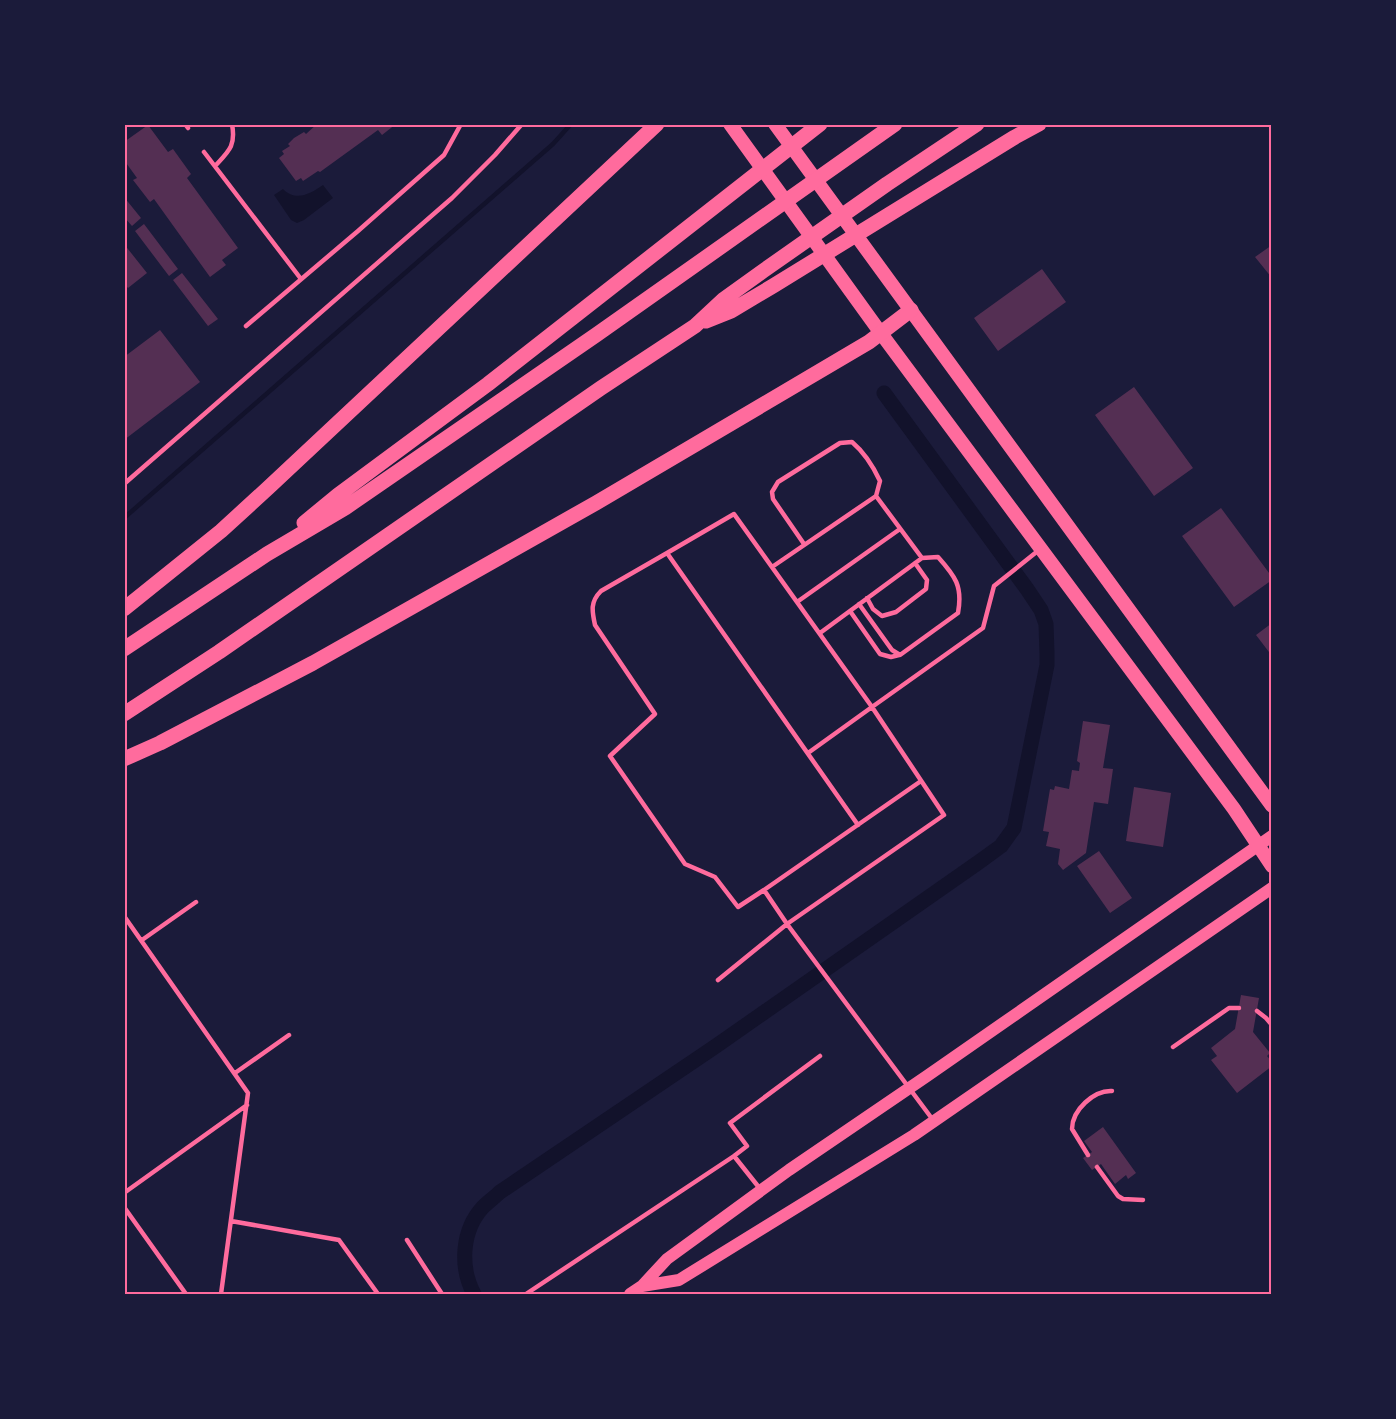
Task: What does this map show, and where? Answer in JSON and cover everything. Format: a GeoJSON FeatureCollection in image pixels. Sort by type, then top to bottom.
{"type":"FeatureCollection","features":[{"type":"Feature","properties":{"kind":"highway"},"geometry":{"type":"LineString","coordinates":[[124,609],[221,531],[657,124]]}},
{"type":"Feature","properties":{"kind":"highway"},"geometry":{"type":"LineString","coordinates":[[267,554],[338,495],[488,384],[820,124]]}},
{"type":"Feature","properties":{"kind":"highway"},"geometry":{"type":"LineString","coordinates":[[124,649],[267,554],[345,508],[895,124]]}},
{"type":"Feature","properties":{"kind":"highway"},"geometry":{"type":"LineString","coordinates":[[124,714],[219,652],[575,406],[695,326],[724,299],[763,271],[977,124]]}},
{"type":"Feature","properties":{"kind":"highway"},"geometry":{"type":"LineString","coordinates":[[695,326],[731,310],[773,286],[1039,124]]}},
{"type":"Feature","properties":{"kind":"highway"},"geometry":{"type":"LineString","coordinates":[[124,759],[160,743],[302,669],[433,596],[869,342],[911,310]]}},
{"type":"Feature","properties":{"kind":"main road"},"geometry":{"type":"LineString","coordinates":[[729,124],[880,333],[1234,809],[1272,866]]}},
{"type":"Feature","properties":{"kind":"main road"},"geometry":{"type":"LineString","coordinates":[[775,124],[1272,807]]}},
{"type":"Feature","properties":{"kind":"main road"},"geometry":{"type":"LineString","coordinates":[[630,1294],[642,1286],[667,1259],[761,1190],[1272,836]]}},
{"type":"Feature","properties":{"kind":"main road"},"geometry":{"type":"LineString","coordinates":[[642,1286],[680,1280],[934,1122],[1272,888]]}},
{"type":"Feature","properties":{"kind":"lane"},"geometry":{"type":"LineString","coordinates":[[215,166],[231,149],[234,136],[232,124]]}},
{"type":"Feature","properties":{"kind":"lane"},"geometry":{"type":"LineString","coordinates":[[246,326],[444,154],[461,124]]}},
{"type":"Feature","properties":{"kind":"lane"},"geometry":{"type":"LineString","coordinates":[[124,484],[452,198],[522,124]]}},
{"type":"Feature","properties":{"kind":"lane"},"geometry":{"type":"LineString","coordinates":[[204,152],[301,279]]}},
{"type":"Feature","properties":{"kind":"lane"},"geometry":{"type":"LineString","coordinates":[[772,567],[876,495],[880,481],[867,458],[852,442],[840,443],[778,482],[772,492],[773,500],[804,544]]}},
{"type":"Feature","properties":{"kind":"lane"},"geometry":{"type":"LineString","coordinates":[[876,495],[922,558]]}},
{"type":"Feature","properties":{"kind":"lane"},"geometry":{"type":"LineString","coordinates":[[718,980],[787,924],[944,815],[872,707],[734,514],[601,591],[594,599],[592,614],[595,625],[656,714],[610,756],[685,864],[716,877],[738,907],[921,781]]}},
{"type":"Feature","properties":{"kind":"lane"},"geometry":{"type":"LineString","coordinates":[[797,602],[900,529]]}},
{"type":"Feature","properties":{"kind":"lane"},"geometry":{"type":"LineString","coordinates":[[808,753],[983,628],[994,586],[1041,549]]}},
{"type":"Feature","properties":{"kind":"lane"},"geometry":{"type":"LineString","coordinates":[[668,553],[858,825]]}},
{"type":"Feature","properties":{"kind":"lane"},"geometry":{"type":"LineString","coordinates":[[820,633],[922,558],[938,557],[952,573],[962,596],[958,613],[900,655],[891,657],[880,654],[850,611]]}},
{"type":"Feature","properties":{"kind":"lane"},"geometry":{"type":"LineString","coordinates":[[867,598],[873,609],[882,616],[896,612],[926,589],[927,580],[915,563]]}},
{"type":"Feature","properties":{"kind":"lane"},"geometry":{"type":"LineString","coordinates":[[859,604],[892,650],[900,655]]}},
{"type":"Feature","properties":{"kind":"lane"},"geometry":{"type":"LineString","coordinates":[[764,890],[934,1122]]}},
{"type":"Feature","properties":{"kind":"lane"},"geometry":{"type":"LineString","coordinates":[[141,940],[196,902]]}},
{"type":"Feature","properties":{"kind":"lane"},"geometry":{"type":"LineString","coordinates":[[124,916],[248,1093],[221,1294]]}},
{"type":"Feature","properties":{"kind":"lane"},"geometry":{"type":"LineString","coordinates":[[1173,1047],[1229,1008],[1239,1008]]}},
{"type":"Feature","properties":{"kind":"lane"},"geometry":{"type":"LineString","coordinates":[[1257,1011],[1272,1025]]}},
{"type":"Feature","properties":{"kind":"lane"},"geometry":{"type":"LineString","coordinates":[[235,1073],[289,1035]]}},
{"type":"Feature","properties":{"kind":"lane"},"geometry":{"type":"LineString","coordinates":[[526,1294],[747,1146],[730,1123],[820,1056]]}},
{"type":"Feature","properties":{"kind":"lane"},"geometry":{"type":"LineString","coordinates":[[1088,1155],[1072,1129],[1075,1114],[1080,1107],[1100,1093],[1112,1091]]}},
{"type":"Feature","properties":{"kind":"lane"},"geometry":{"type":"LineString","coordinates":[[124,1193],[247,1105]]}},
{"type":"Feature","properties":{"kind":"lane"},"geometry":{"type":"LineString","coordinates":[[734,1156],[761,1190]]}},
{"type":"Feature","properties":{"kind":"lane"},"geometry":{"type":"LineString","coordinates":[[1096,1167],[1118,1196],[1123,1199],[1143,1200]]}},
{"type":"Feature","properties":{"kind":"lane"},"geometry":{"type":"LineString","coordinates":[[124,1207],[186,1294]]}},
{"type":"Feature","properties":{"kind":"lane"},"geometry":{"type":"LineString","coordinates":[[231,1221],[339,1240],[378,1294]]}},
{"type":"Feature","properties":{"kind":"lane"},"geometry":{"type":"LineString","coordinates":[[407,1240],[442,1294]]}},
{"type":"Feature","properties":{"kind":"shaded area"},"geometry":{"type":"Polygon","coordinates":[[[323,185],[333,198],[297,223],[291,220],[274,195],[283,189],[293,195],[303,195],[323,185]]]}},
{"type":"Feature","properties":{"kind":"building"},"geometry":{"type":"Polygon","coordinates":[[[317,124],[396,124],[382,135],[378,130],[320,172],[318,171],[303,181],[301,178],[296,181],[279,158],[294,138],[304,132],[306,134],[317,124]]]}},
{"type":"Feature","properties":{"kind":"building"},"geometry":{"type":"Polygon","coordinates":[[[148,125],[168,152],[173,149],[191,174],[187,178],[238,248],[222,260],[226,265],[210,277],[154,199],[150,202],[133,180],[137,178],[124,160],[124,142],[148,125]]]}},
{"type":"Feature","properties":{"kind":"building"},"geometry":{"type":"Polygon","coordinates":[[[124,197],[141,218],[132,226],[124,217],[124,197]]]}},
{"type":"Feature","properties":{"kind":"building"},"geometry":{"type":"Polygon","coordinates":[[[144,224],[178,269],[169,276],[135,231],[144,224]]]}},
{"type":"Feature","properties":{"kind":"building"},"geometry":{"type":"Polygon","coordinates":[[[124,244],[147,273],[128,288],[124,284],[124,244]]]}},
{"type":"Feature","properties":{"kind":"building"},"geometry":{"type":"Polygon","coordinates":[[[1272,245],[1272,278],[1255,257],[1272,245]]]}},
{"type":"Feature","properties":{"kind":"building"},"geometry":{"type":"Polygon","coordinates":[[[1042,269],[1066,302],[998,351],[974,318],[1042,269]]]}},
{"type":"Feature","properties":{"kind":"building"},"geometry":{"type":"Polygon","coordinates":[[[182,273],[218,319],[208,326],[173,280],[182,273]]]}},
{"type":"Feature","properties":{"kind":"building"},"geometry":{"type":"Polygon","coordinates":[[[160,330],[200,382],[124,440],[124,357],[160,330]]]}},
{"type":"Feature","properties":{"kind":"building"},"geometry":{"type":"Polygon","coordinates":[[[1134,387],[1193,468],[1154,496],[1095,415],[1134,387]]]}},
{"type":"Feature","properties":{"kind":"building"},"geometry":{"type":"Polygon","coordinates":[[[1221,508],[1272,577],[1272,580],[1234,607],[1182,536],[1221,508]]]}},
{"type":"Feature","properties":{"kind":"building"},"geometry":{"type":"Polygon","coordinates":[[[1272,623],[1272,656],[1256,635],[1272,623]]]}},
{"type":"Feature","properties":{"kind":"building"},"geometry":{"type":"Polygon","coordinates":[[[1083,721],[1110,725],[1103,768],[1113,769],[1108,804],[1094,802],[1086,853],[1063,870],[1058,864],[1060,849],[1046,846],[1049,832],[1043,831],[1050,789],[1054,790],[1055,786],[1069,789],[1072,770],[1079,771],[1080,763],[1077,761],[1083,721]]]}},
{"type":"Feature","properties":{"kind":"building"},"geometry":{"type":"Polygon","coordinates":[[[1134,787],[1171,793],[1163,847],[1126,841],[1134,787]]]}},
{"type":"Feature","properties":{"kind":"building"},"geometry":{"type":"Polygon","coordinates":[[[1099,851],[1132,898],[1110,913],[1077,866],[1099,851]]]}},
{"type":"Feature","properties":{"kind":"building"},"geometry":{"type":"Polygon","coordinates":[[[1241,995],[1259,998],[1253,1032],[1270,1053],[1267,1056],[1272,1066],[1237,1093],[1211,1060],[1217,1056],[1211,1048],[1235,1029],[1241,995]]]}},
{"type":"Feature","properties":{"kind":"building"},"geometry":{"type":"Polygon","coordinates":[[[1103,1127],[1136,1173],[1128,1179],[1126,1175],[1115,1184],[1101,1164],[1092,1170],[1083,1158],[1092,1152],[1084,1141],[1103,1127]]]}},
{"type":"Feature","properties":{"kind":"waterway"},"geometry":{"type":"LineString","coordinates":[[124,518],[553,144],[571,124]]}},
{"type":"Feature","properties":{"kind":"waterway"},"geometry":{"type":"LineString","coordinates":[[474,1294],[466,1273],[467,1238],[470,1227],[483,1207],[500,1192],[716,1046],[979,862],[1001,846],[1014,828],[1047,665],[1046,624],[1041,610],[1027,589],[884,393]]}}]}
